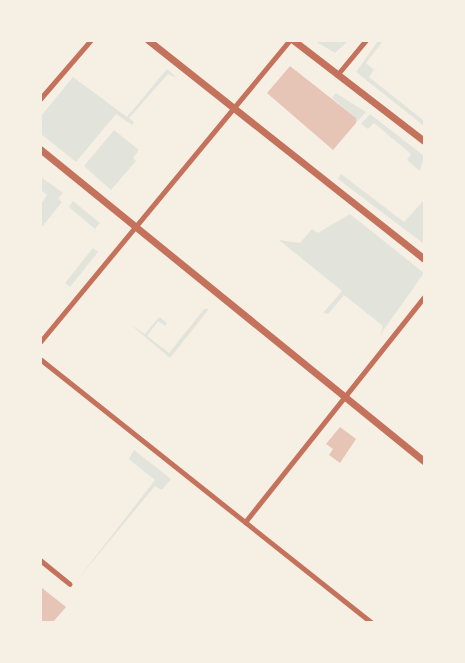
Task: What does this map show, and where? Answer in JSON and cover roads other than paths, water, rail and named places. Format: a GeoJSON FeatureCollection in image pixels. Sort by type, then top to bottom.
{"type":"FeatureCollection","features":[{"type":"Feature","properties":{"kind":"street"},"geometry":{"type":"LineString","coordinates":[[40,99],[91,40]]}},
{"type":"Feature","properties":{"kind":"street"},"geometry":{"type":"LineString","coordinates":[[148,40],[424,259]]}},
{"type":"Feature","properties":{"kind":"street"},"geometry":{"type":"LineString","coordinates":[[40,342],[291,40],[424,141]]}},
{"type":"Feature","properties":{"kind":"street"},"geometry":{"type":"LineString","coordinates":[[337,75],[366,40]]}},
{"type":"Feature","properties":{"kind":"street"},"geometry":{"type":"LineString","coordinates":[[40,149],[424,461]]}},
{"type":"Feature","properties":{"kind":"street"},"geometry":{"type":"LineString","coordinates":[[244,522],[424,297]]}},
{"type":"Feature","properties":{"kind":"street"},"geometry":{"type":"LineString","coordinates":[[40,359],[371,622]]}},
{"type":"Feature","properties":{"kind":"street"},"geometry":{"type":"LineString","coordinates":[[40,560],[70,584]]}}]}
